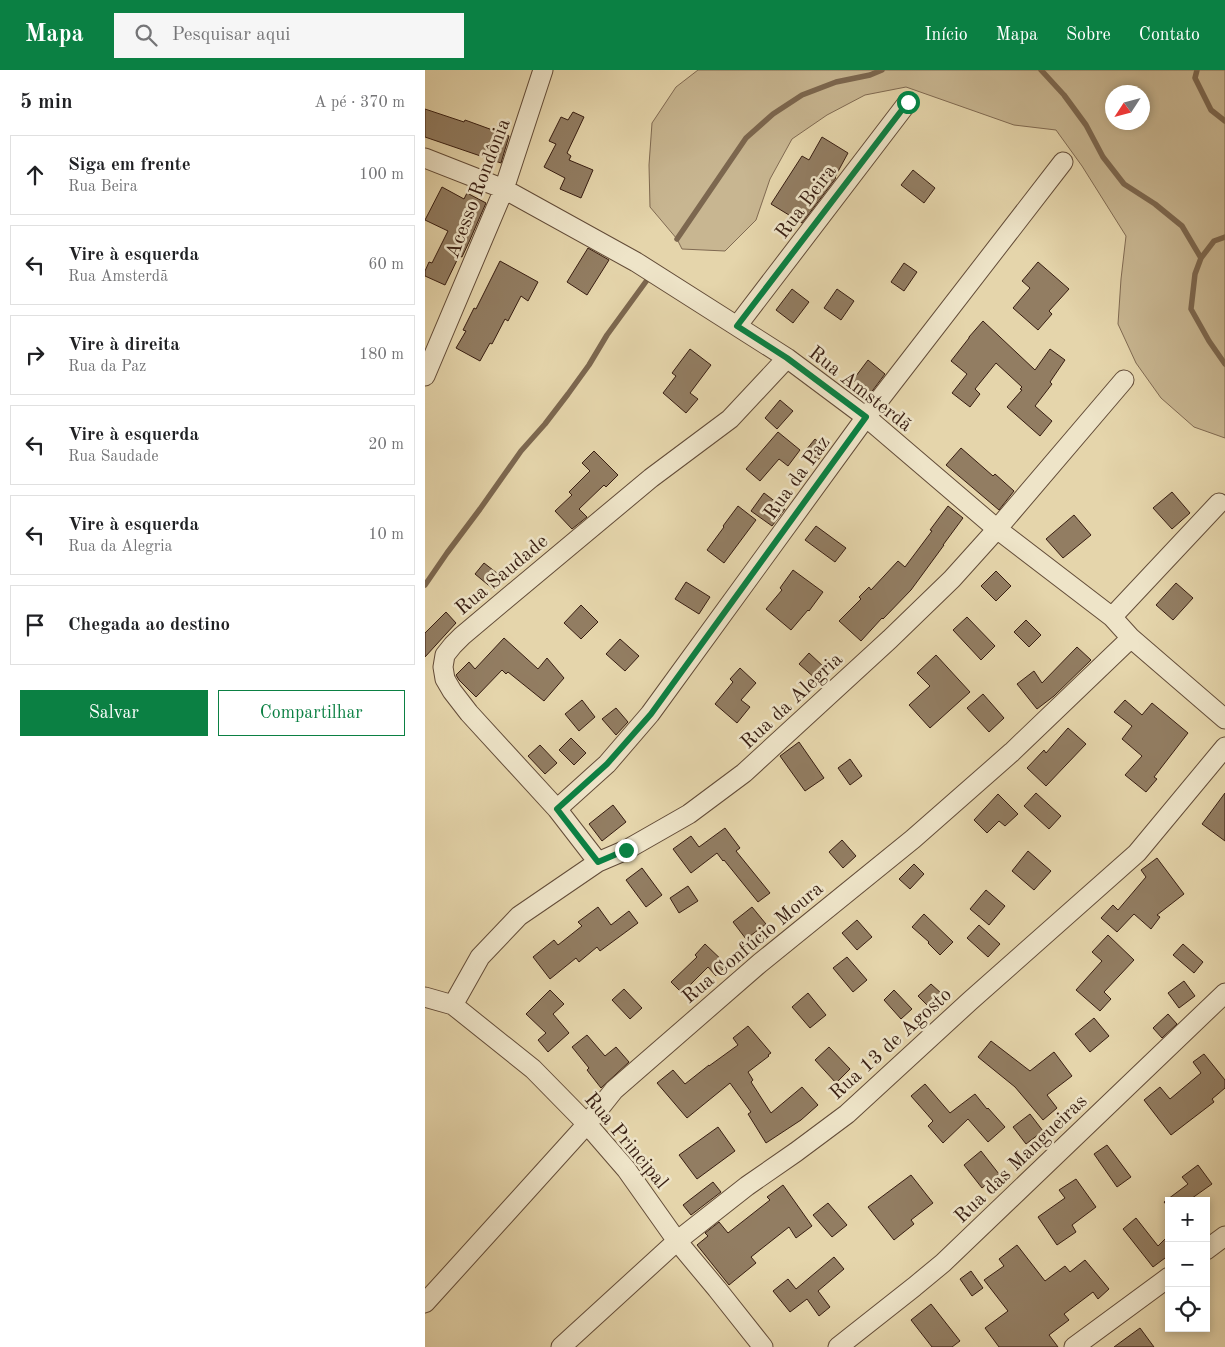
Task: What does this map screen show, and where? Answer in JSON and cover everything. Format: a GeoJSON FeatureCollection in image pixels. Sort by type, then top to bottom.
{"type":"FeatureCollection","features":[{"type":"Feature","properties":{"kind":"street","name":"Acesso Rondônia"},"geometry":{"type":"LineString","coordinates":[[425,376],[504,189],[543,70]]}},
{"type":"Feature","properties":{"kind":"street","name":"Rua Beira"},"geometry":{"type":"LineString","coordinates":[[737,326],[908,102]]}},
{"type":"Feature","properties":{"kind":"street","name":"Rua Amsterdã"},"geometry":{"type":"LineString","coordinates":[[425,158],[504,189],[636,262],[787,358],[866,417],[997,529],[1112,617],[1131,638],[1225,719]]}},
{"type":"Feature","properties":{"kind":"street","name":"Rua da Paz"},"geometry":{"type":"LineString","coordinates":[[557,809],[607,764],[651,714],[866,417],[1063,162]]}},
{"type":"Feature","properties":{"kind":"street","name":"Rua Saudade"},"geometry":{"type":"LineString","coordinates":[[598,862],[557,809],[469,713],[452,691],[445,679],[443,667],[445,655],[462,636],[513,592],[651,478],[730,419],[787,358]]}},
{"type":"Feature","properties":{"kind":"street","name":"Rua da Alegria"},"geometry":{"type":"LineString","coordinates":[[453,1005],[479,957],[519,916],[598,862],[626,850],[689,814],[744,773],[793,729],[952,579],[997,529],[1123,380]]}},
{"type":"Feature","properties":{"kind":"street"},"geometry":{"type":"LineString","coordinates":[[1112,617],[1219,503]]}},
{"type":"Feature","properties":{"kind":"street","name":"Rua Confúcio Moura"},"geometry":{"type":"LineString","coordinates":[[425,1303],[587,1124],[614,1090],[760,963],[913,839],[1012,752],[1131,638]]}},
{"type":"Feature","properties":{"kind":"street","name":"Rua 13 de Agosto"},"geometry":{"type":"LineString","coordinates":[[561,1347],[677,1241],[747,1186],[847,1114],[970,1001],[1137,853],[1225,747]]}},
{"type":"Feature","properties":{"kind":"street","name":"Rua das Mangueiras"},"geometry":{"type":"LineString","coordinates":[[838,1347],[943,1263],[1225,993]]}},
{"type":"Feature","properties":{"kind":"street","name":"Rua Principal"},"geometry":{"type":"LineString","coordinates":[[425,997],[453,1005],[533,1070],[587,1124],[626,1168],[677,1241],[763,1347]]}},
{"type":"Feature","properties":{"kind":"street"},"geometry":{"type":"LineString","coordinates":[[1210,1247],[1225,1236]]}},
{"type":"Feature","properties":{"kind":"street"},"geometry":{"type":"LineString","coordinates":[[1074,1347],[1165,1280]]}},
{"type":"Feature","properties":{"kind":"shaded area"},"geometry":{"type":"Polygon","coordinates":[[[698,70],[1225,70],[1225,438],[1194,427],[1161,398],[1136,363],[1118,324],[1126,236],[1082,166],[1056,130],[1014,125],[906,87],[865,95],[827,115],[792,139],[770,179],[756,220],[725,251],[682,249],[677,239],[650,207],[649,165],[652,123],[676,87],[698,70]]]}},
{"type":"Feature","properties":{"kind":"building"},"geometry":{"type":"Polygon","coordinates":[[[425,109],[464,122],[465,120],[509,136],[501,163],[425,137],[425,109]]]}},
{"type":"Feature","properties":{"kind":"building"},"geometry":{"type":"Polygon","coordinates":[[[573,112],[584,117],[567,153],[571,156],[569,160],[593,170],[581,198],[560,189],[565,178],[544,167],[556,144],[549,141],[561,117],[568,120],[573,112]]]}},
{"type":"Feature","properties":{"kind":"building"},"geometry":{"type":"Polygon","coordinates":[[[822,137],[848,153],[836,178],[802,223],[771,204],[802,156],[809,160],[822,137]]]}},
{"type":"Feature","properties":{"kind":"building"},"geometry":{"type":"Polygon","coordinates":[[[913,170],[935,188],[924,203],[901,185],[913,170]]]}},
{"type":"Feature","properties":{"kind":"building"},"geometry":{"type":"Polygon","coordinates":[[[442,187],[464,199],[467,193],[486,203],[462,257],[459,256],[445,285],[425,276],[429,262],[432,263],[448,231],[425,220],[442,187]]]}},
{"type":"Feature","properties":{"kind":"building"},"geometry":{"type":"Polygon","coordinates":[[[588,248],[609,260],[587,295],[567,282],[588,248]]]}},
{"type":"Feature","properties":{"kind":"building"},"geometry":{"type":"Polygon","coordinates":[[[500,261],[538,282],[528,301],[521,296],[508,321],[505,319],[492,344],[490,343],[480,361],[456,348],[466,331],[463,330],[474,308],[476,309],[500,261]]]}},
{"type":"Feature","properties":{"kind":"building"},"geometry":{"type":"Polygon","coordinates":[[[1038,262],[1069,289],[1049,311],[1052,314],[1038,330],[1013,308],[1030,288],[1022,281],[1038,262]]]}},
{"type":"Feature","properties":{"kind":"building"},"geometry":{"type":"Polygon","coordinates":[[[904,263],[917,272],[904,291],[891,282],[904,263]]]}},
{"type":"Feature","properties":{"kind":"building"},"geometry":{"type":"Polygon","coordinates":[[[792,289],[809,302],[793,323],[776,310],[792,289]]]}},
{"type":"Feature","properties":{"kind":"building"},"geometry":{"type":"Polygon","coordinates":[[[837,289],[854,301],[841,320],[824,308],[837,289]]]}},
{"type":"Feature","properties":{"kind":"building"},"geometry":{"type":"Polygon","coordinates":[[[983,321],[1035,370],[1050,349],[1065,360],[1050,382],[1052,384],[1035,406],[1052,421],[1040,436],[1007,407],[1022,390],[1020,389],[1022,387],[996,363],[975,389],[980,394],[970,407],[952,393],[967,374],[951,361],[983,321]]]}},
{"type":"Feature","properties":{"kind":"building"},"geometry":{"type":"Polygon","coordinates":[[[690,349],[711,365],[690,393],[698,399],[686,413],[663,393],[676,376],[672,373],[690,349]]]}},
{"type":"Feature","properties":{"kind":"building"},"geometry":{"type":"Polygon","coordinates":[[[868,360],[885,374],[870,394],[853,380],[868,360]]]}},
{"type":"Feature","properties":{"kind":"building"},"geometry":{"type":"Polygon","coordinates":[[[780,400],[793,411],[777,429],[765,418],[780,400]]]}},
{"type":"Feature","properties":{"kind":"building"},"geometry":{"type":"Polygon","coordinates":[[[778,432],[800,450],[788,466],[779,459],[760,481],[746,469],[778,432]]]}},
{"type":"Feature","properties":{"kind":"building"},"geometry":{"type":"Polygon","coordinates":[[[815,439],[827,449],[818,460],[806,450],[815,439]]]}},
{"type":"Feature","properties":{"kind":"building"},"geometry":{"type":"Polygon","coordinates":[[[961,448],[993,476],[995,474],[1014,491],[999,510],[946,465],[961,448]]]}},
{"type":"Feature","properties":{"kind":"building"},"geometry":{"type":"Polygon","coordinates":[[[594,451],[618,475],[606,487],[604,485],[579,509],[587,517],[572,529],[555,511],[572,495],[569,492],[590,471],[582,463],[594,451]]]}},
{"type":"Feature","properties":{"kind":"building"},"geometry":{"type":"Polygon","coordinates":[[[1172,492],[1190,513],[1172,529],[1153,508],[1172,492]]]}},
{"type":"Feature","properties":{"kind":"building"},"geometry":{"type":"Polygon","coordinates":[[[764,493],[785,509],[772,526],[751,511],[764,493]]]}},
{"type":"Feature","properties":{"kind":"building"},"geometry":{"type":"Polygon","coordinates":[[[738,506],[756,520],[724,563],[707,550],[738,506]]]}},
{"type":"Feature","properties":{"kind":"building"},"geometry":{"type":"Polygon","coordinates":[[[948,506],[963,518],[911,590],[861,641],[839,621],[861,599],[859,597],[869,587],[871,590],[898,561],[905,567],[948,506]]]}},
{"type":"Feature","properties":{"kind":"building"},"geometry":{"type":"Polygon","coordinates":[[[1074,515],[1091,535],[1063,558],[1046,539],[1074,515]]]}},
{"type":"Feature","properties":{"kind":"building"},"geometry":{"type":"Polygon","coordinates":[[[816,526],[846,548],[835,562],[805,540],[816,526]]]}},
{"type":"Feature","properties":{"kind":"building"},"geometry":{"type":"Polygon","coordinates":[[[484,563],[502,577],[493,589],[475,574],[484,563]]]}},
{"type":"Feature","properties":{"kind":"building"},"geometry":{"type":"Polygon","coordinates":[[[793,570],[823,592],[809,611],[791,630],[766,609],[782,590],[780,588],[793,570]]]}},
{"type":"Feature","properties":{"kind":"building"},"geometry":{"type":"Polygon","coordinates":[[[996,571],[1011,586],[996,601],[981,586],[996,571]]]}},
{"type":"Feature","properties":{"kind":"building"},"geometry":{"type":"Polygon","coordinates":[[[686,582],[710,597],[699,614],[675,599],[686,582]]]}},
{"type":"Feature","properties":{"kind":"building"},"geometry":{"type":"Polygon","coordinates":[[[1176,583],[1193,598],[1173,620],[1156,605],[1176,583]]]}},
{"type":"Feature","properties":{"kind":"building"},"geometry":{"type":"Polygon","coordinates":[[[581,605],[598,622],[581,639],[564,623],[581,605]]]}},
{"type":"Feature","properties":{"kind":"building"},"geometry":{"type":"Polygon","coordinates":[[[446,612],[456,623],[425,657],[425,633],[446,612]]]}},
{"type":"Feature","properties":{"kind":"building"},"geometry":{"type":"Polygon","coordinates":[[[967,617],[995,646],[981,660],[953,630],[967,617]]]}},
{"type":"Feature","properties":{"kind":"building"},"geometry":{"type":"Polygon","coordinates":[[[1026,620],[1041,635],[1029,647],[1014,632],[1026,620]]]}},
{"type":"Feature","properties":{"kind":"building"},"geometry":{"type":"Polygon","coordinates":[[[504,638],[538,669],[547,658],[564,678],[544,701],[508,672],[506,674],[502,670],[476,697],[459,680],[456,675],[469,662],[475,669],[504,638]]]}},
{"type":"Feature","properties":{"kind":"building"},"geometry":{"type":"Polygon","coordinates":[[[620,639],[639,656],[625,671],[606,654],[620,639]]]}},
{"type":"Feature","properties":{"kind":"building"},"geometry":{"type":"Polygon","coordinates":[[[1077,647],[1091,660],[1054,696],[1037,709],[1017,684],[1034,671],[1042,683],[1077,647]]]}},
{"type":"Feature","properties":{"kind":"building"},"geometry":{"type":"Polygon","coordinates":[[[809,653],[825,668],[816,679],[799,664],[809,653]]]}},
{"type":"Feature","properties":{"kind":"building"},"geometry":{"type":"Polygon","coordinates":[[[936,655],[970,692],[930,728],[909,705],[930,686],[917,673],[936,655]]]}},
{"type":"Feature","properties":{"kind":"building"},"geometry":{"type":"Polygon","coordinates":[[[740,668],[756,683],[741,700],[750,707],[737,723],[715,704],[733,682],[730,679],[740,668]]]}},
{"type":"Feature","properties":{"kind":"building"},"geometry":{"type":"Polygon","coordinates":[[[983,694],[1004,718],[989,732],[967,708],[983,694]]]}},
{"type":"Feature","properties":{"kind":"building"},"geometry":{"type":"Polygon","coordinates":[[[582,700],[595,717],[579,731],[565,714],[582,700]]]}},
{"type":"Feature","properties":{"kind":"building"},"geometry":{"type":"Polygon","coordinates":[[[1125,700],[1142,715],[1152,703],[1188,733],[1154,777],[1157,779],[1146,792],[1125,775],[1142,756],[1122,739],[1132,726],[1114,712],[1125,700]]]}},
{"type":"Feature","properties":{"kind":"building"},"geometry":{"type":"Polygon","coordinates":[[[616,708],[628,722],[616,735],[602,719],[616,708]]]}},
{"type":"Feature","properties":{"kind":"building"},"geometry":{"type":"Polygon","coordinates":[[[1068,728],[1086,744],[1046,786],[1027,768],[1044,750],[1046,753],[1068,728]]]}},
{"type":"Feature","properties":{"kind":"building"},"geometry":{"type":"Polygon","coordinates":[[[571,738],[586,753],[574,765],[559,750],[571,738]]]}},
{"type":"Feature","properties":{"kind":"building"},"geometry":{"type":"Polygon","coordinates":[[[799,742],[824,778],[805,791],[780,756],[799,742]]]}},
{"type":"Feature","properties":{"kind":"building"},"geometry":{"type":"Polygon","coordinates":[[[540,745],[557,763],[545,774],[528,756],[540,745]]]}},
{"type":"Feature","properties":{"kind":"building"},"geometry":{"type":"Polygon","coordinates":[[[850,759],[862,776],[850,785],[838,768],[850,759]]]}},
{"type":"Feature","properties":{"kind":"building"},"geometry":{"type":"Polygon","coordinates":[[[1036,793],[1061,816],[1049,829],[1024,806],[1036,793]]]}},
{"type":"Feature","properties":{"kind":"building"},"geometry":{"type":"Polygon","coordinates":[[[1225,793],[1225,841],[1202,824],[1225,793]]]}},
{"type":"Feature","properties":{"kind":"building"},"geometry":{"type":"Polygon","coordinates":[[[998,794],[1018,814],[1005,826],[999,821],[987,833],[974,820],[998,794]]]}},
{"type":"Feature","properties":{"kind":"building"},"geometry":{"type":"Polygon","coordinates":[[[613,805],[626,822],[602,841],[589,824],[613,805]]]}},
{"type":"Feature","properties":{"kind":"building"},"geometry":{"type":"Polygon","coordinates":[[[725,828],[740,848],[736,851],[770,893],[758,902],[717,853],[691,873],[673,849],[691,836],[699,847],[725,828]]]}},
{"type":"Feature","properties":{"kind":"building"},"geometry":{"type":"Polygon","coordinates":[[[842,840],[856,856],[843,868],[829,852],[842,840]]]}},
{"type":"Feature","properties":{"kind":"building"},"geometry":{"type":"Polygon","coordinates":[[[1028,851],[1051,871],[1034,890],[1012,871],[1028,851]]]}},
{"type":"Feature","properties":{"kind":"building"},"geometry":{"type":"Polygon","coordinates":[[[1157,858],[1184,894],[1157,915],[1160,917],[1151,929],[1134,914],[1117,932],[1101,918],[1113,905],[1118,910],[1146,877],[1141,870],[1157,858]]]}},
{"type":"Feature","properties":{"kind":"building"},"geometry":{"type":"Polygon","coordinates":[[[914,864],[924,874],[910,889],[899,879],[914,864]]]}},
{"type":"Feature","properties":{"kind":"building"},"geometry":{"type":"Polygon","coordinates":[[[642,868],[662,895],[646,907],[626,880],[642,868]]]}},
{"type":"Feature","properties":{"kind":"building"},"geometry":{"type":"Polygon","coordinates":[[[688,886],[698,901],[679,913],[670,898],[688,886]]]}},
{"type":"Feature","properties":{"kind":"building"},"geometry":{"type":"Polygon","coordinates":[[[986,890],[1005,906],[989,925],[970,909],[986,890]]]}},
{"type":"Feature","properties":{"kind":"building"},"geometry":{"type":"Polygon","coordinates":[[[598,907],[611,925],[629,911],[638,923],[600,951],[597,947],[579,962],[576,958],[550,979],[533,957],[554,940],[558,945],[582,926],[578,922],[598,907]]]}},
{"type":"Feature","properties":{"kind":"building"},"geometry":{"type":"Polygon","coordinates":[[[752,907],[766,924],[746,939],[733,922],[752,907]]]}},
{"type":"Feature","properties":{"kind":"building"},"geometry":{"type":"Polygon","coordinates":[[[924,914],[953,942],[940,955],[912,927],[924,914]]]}},
{"type":"Feature","properties":{"kind":"building"},"geometry":{"type":"Polygon","coordinates":[[[857,920],[872,937],[857,950],[842,933],[857,920]]]}},
{"type":"Feature","properties":{"kind":"building"},"geometry":{"type":"Polygon","coordinates":[[[979,925],[1000,944],[988,957],[967,938],[979,925]]]}},
{"type":"Feature","properties":{"kind":"building"},"geometry":{"type":"Polygon","coordinates":[[[1108,935],[1134,960],[1104,992],[1111,999],[1100,1011],[1076,990],[1102,961],[1092,952],[1108,935]]]}},
{"type":"Feature","properties":{"kind":"building"},"geometry":{"type":"Polygon","coordinates":[[[705,944],[727,965],[716,976],[708,967],[682,993],[671,982],[697,957],[695,955],[705,944]]]}},
{"type":"Feature","properties":{"kind":"building"},"geometry":{"type":"Polygon","coordinates":[[[1183,944],[1203,962],[1194,973],[1173,955],[1183,944]]]}},
{"type":"Feature","properties":{"kind":"building"},"geometry":{"type":"Polygon","coordinates":[[[847,957],[867,980],[853,992],[833,968],[847,957]]]}},
{"type":"Feature","properties":{"kind":"building"},"geometry":{"type":"Polygon","coordinates":[[[1184,981],[1195,996],[1179,1008],[1168,993],[1184,981]]]}},
{"type":"Feature","properties":{"kind":"building"},"geometry":{"type":"Polygon","coordinates":[[[931,984],[942,994],[929,1007],[918,996],[931,984]]]}},
{"type":"Feature","properties":{"kind":"building"},"geometry":{"type":"Polygon","coordinates":[[[624,989],[642,1008],[630,1019],[612,1000],[624,989]]]}},
{"type":"Feature","properties":{"kind":"building"},"geometry":{"type":"Polygon","coordinates":[[[550,990],[564,1004],[553,1014],[569,1033],[548,1052],[538,1040],[546,1033],[526,1014],[550,990]]]}},
{"type":"Feature","properties":{"kind":"building"},"geometry":{"type":"Polygon","coordinates":[[[894,990],[912,1009],[901,1019],[884,1000],[894,990]]]}},
{"type":"Feature","properties":{"kind":"building"},"geometry":{"type":"Polygon","coordinates":[[[808,993],[826,1015],[810,1028],[792,1007],[808,993]]]}},
{"type":"Feature","properties":{"kind":"building"},"geometry":{"type":"Polygon","coordinates":[[[1168,1014],[1177,1024],[1162,1038],[1153,1028],[1168,1014]]]}},
{"type":"Feature","properties":{"kind":"building"},"geometry":{"type":"Polygon","coordinates":[[[1094,1018],[1109,1036],[1090,1052],[1075,1034],[1094,1018]]]}},
{"type":"Feature","properties":{"kind":"building"},"geometry":{"type":"Polygon","coordinates":[[[748,1026],[771,1053],[748,1072],[753,1080],[751,1082],[771,1113],[802,1087],[818,1105],[801,1120],[766,1143],[748,1114],[751,1112],[730,1083],[687,1118],[657,1083],[673,1070],[685,1084],[738,1045],[733,1038],[748,1026]]]}},
{"type":"Feature","properties":{"kind":"building"},"geometry":{"type":"Polygon","coordinates":[[[587,1035],[605,1056],[616,1047],[629,1062],[601,1088],[587,1070],[589,1068],[572,1047],[587,1035]]]}},
{"type":"Feature","properties":{"kind":"building"},"geometry":{"type":"Polygon","coordinates":[[[991,1041],[1030,1071],[1054,1052],[1072,1076],[1047,1095],[1057,1108],[1043,1120],[1015,1087],[978,1057],[991,1041]]]}},
{"type":"Feature","properties":{"kind":"building"},"geometry":{"type":"Polygon","coordinates":[[[829,1047],[850,1069],[836,1083],[815,1060],[829,1047]]]}},
{"type":"Feature","properties":{"kind":"building"},"geometry":{"type":"Polygon","coordinates":[[[1204,1054],[1225,1080],[1225,1088],[1212,1099],[1214,1102],[1171,1135],[1144,1100],[1160,1087],[1170,1099],[1201,1073],[1193,1062],[1204,1054]]]}},
{"type":"Feature","properties":{"kind":"building"},"geometry":{"type":"Polygon","coordinates":[[[925,1084],[950,1113],[975,1094],[1005,1127],[988,1142],[968,1119],[943,1143],[928,1126],[933,1121],[911,1096],[925,1084]]]}},
{"type":"Feature","properties":{"kind":"building"},"geometry":{"type":"Polygon","coordinates":[[[1030,1114],[1043,1131],[1026,1144],[1013,1127],[1030,1114]]]}},
{"type":"Feature","properties":{"kind":"building"},"geometry":{"type":"Polygon","coordinates":[[[718,1127],[735,1151],[697,1179],[679,1155],[718,1127]]]}},
{"type":"Feature","properties":{"kind":"building"},"geometry":{"type":"Polygon","coordinates":[[[1107,1145],[1131,1177],[1117,1187],[1094,1154],[1107,1145]]]}},
{"type":"Feature","properties":{"kind":"building"},"geometry":{"type":"Polygon","coordinates":[[[981,1151],[999,1174],[982,1188],[964,1165],[981,1151]]]}},
{"type":"Feature","properties":{"kind":"building"},"geometry":{"type":"Polygon","coordinates":[[[1198,1165],[1212,1184],[1194,1197],[1171,1197],[1188,1184],[1182,1177],[1198,1165]]]}},
{"type":"Feature","properties":{"kind":"building"},"geometry":{"type":"Polygon","coordinates":[[[911,1175],[933,1203],[911,1220],[914,1224],[894,1240],[868,1207],[911,1175]]]}},
{"type":"Feature","properties":{"kind":"building"},"geometry":{"type":"Polygon","coordinates":[[[1076,1179],[1096,1207],[1072,1225],[1076,1232],[1057,1245],[1038,1217],[1065,1198],[1059,1190],[1076,1179]]]}},
{"type":"Feature","properties":{"kind":"building"},"geometry":{"type":"Polygon","coordinates":[[[713,1182],[721,1192],[691,1215],[683,1205],[713,1182]]]}},
{"type":"Feature","properties":{"kind":"building"},"geometry":{"type":"Polygon","coordinates":[[[783,1185],[812,1226],[796,1238],[789,1227],[751,1257],[756,1263],[729,1285],[697,1245],[708,1236],[705,1233],[719,1222],[728,1233],[770,1200],[767,1197],[783,1185]]]}},
{"type":"Feature","properties":{"kind":"building"},"geometry":{"type":"Polygon","coordinates":[[[828,1203],[847,1225],[832,1237],[813,1215],[828,1203]]]}},
{"type":"Feature","properties":{"kind":"building"},"geometry":{"type":"Polygon","coordinates":[[[1136,1218],[1158,1246],[1165,1239],[1165,1258],[1153,1267],[1123,1229],[1136,1218]]]}},
{"type":"Feature","properties":{"kind":"building"},"geometry":{"type":"Polygon","coordinates":[[[1017,1245],[1045,1281],[1065,1266],[1070,1272],[1085,1260],[1109,1289],[1098,1299],[1093,1292],[1064,1314],[1069,1320],[1049,1335],[1058,1347],[999,1347],[985,1328],[1008,1311],[984,1280],[1004,1266],[999,1259],[1017,1245]]]}},
{"type":"Feature","properties":{"kind":"building"},"geometry":{"type":"Polygon","coordinates":[[[834,1257],[844,1269],[818,1291],[830,1307],[819,1316],[807,1299],[790,1312],[773,1291],[788,1279],[796,1289],[834,1257]]]}},
{"type":"Feature","properties":{"kind":"building"},"geometry":{"type":"Polygon","coordinates":[[[971,1271],[983,1288],[972,1296],[960,1279],[971,1271]]]}},
{"type":"Feature","properties":{"kind":"building"},"geometry":{"type":"Polygon","coordinates":[[[931,1304],[960,1341],[952,1347],[932,1347],[911,1320],[931,1304]]]}},
{"type":"Feature","properties":{"kind":"building"},"geometry":{"type":"Polygon","coordinates":[[[1140,1328],[1154,1347],[1114,1347],[1140,1328]]]}},
{"type":"Feature","properties":{"kind":"waterway"},"geometry":{"type":"LineString","coordinates":[[677,239],[746,138],[773,114],[802,95],[836,82],[870,75],[882,70]]}},
{"type":"Feature","properties":{"kind":"waterway"},"geometry":{"type":"LineString","coordinates":[[1041,70],[1064,95],[1086,125],[1103,157],[1124,184],[1155,204],[1182,226],[1201,258]]}},
{"type":"Feature","properties":{"kind":"waterway"},"geometry":{"type":"LineString","coordinates":[[1197,70],[1195,78],[1211,110],[1225,121]]}},
{"type":"Feature","properties":{"kind":"waterway"},"geometry":{"type":"LineString","coordinates":[[1225,237],[1214,241],[1201,258],[1195,274],[1191,309],[1209,341],[1225,364]]}},
{"type":"Feature","properties":{"kind":"waterway"},"geometry":{"type":"LineString","coordinates":[[425,585],[521,451],[568,394],[589,365],[607,335],[650,276]]}},
{"type":"Feature","properties":{"kind":"route"},"geometry":{"type":"LineString","coordinates":[[626,850],[598,862],[557,809],[607,764],[651,714],[866,417],[787,358],[737,326],[908,102]]}}]}
